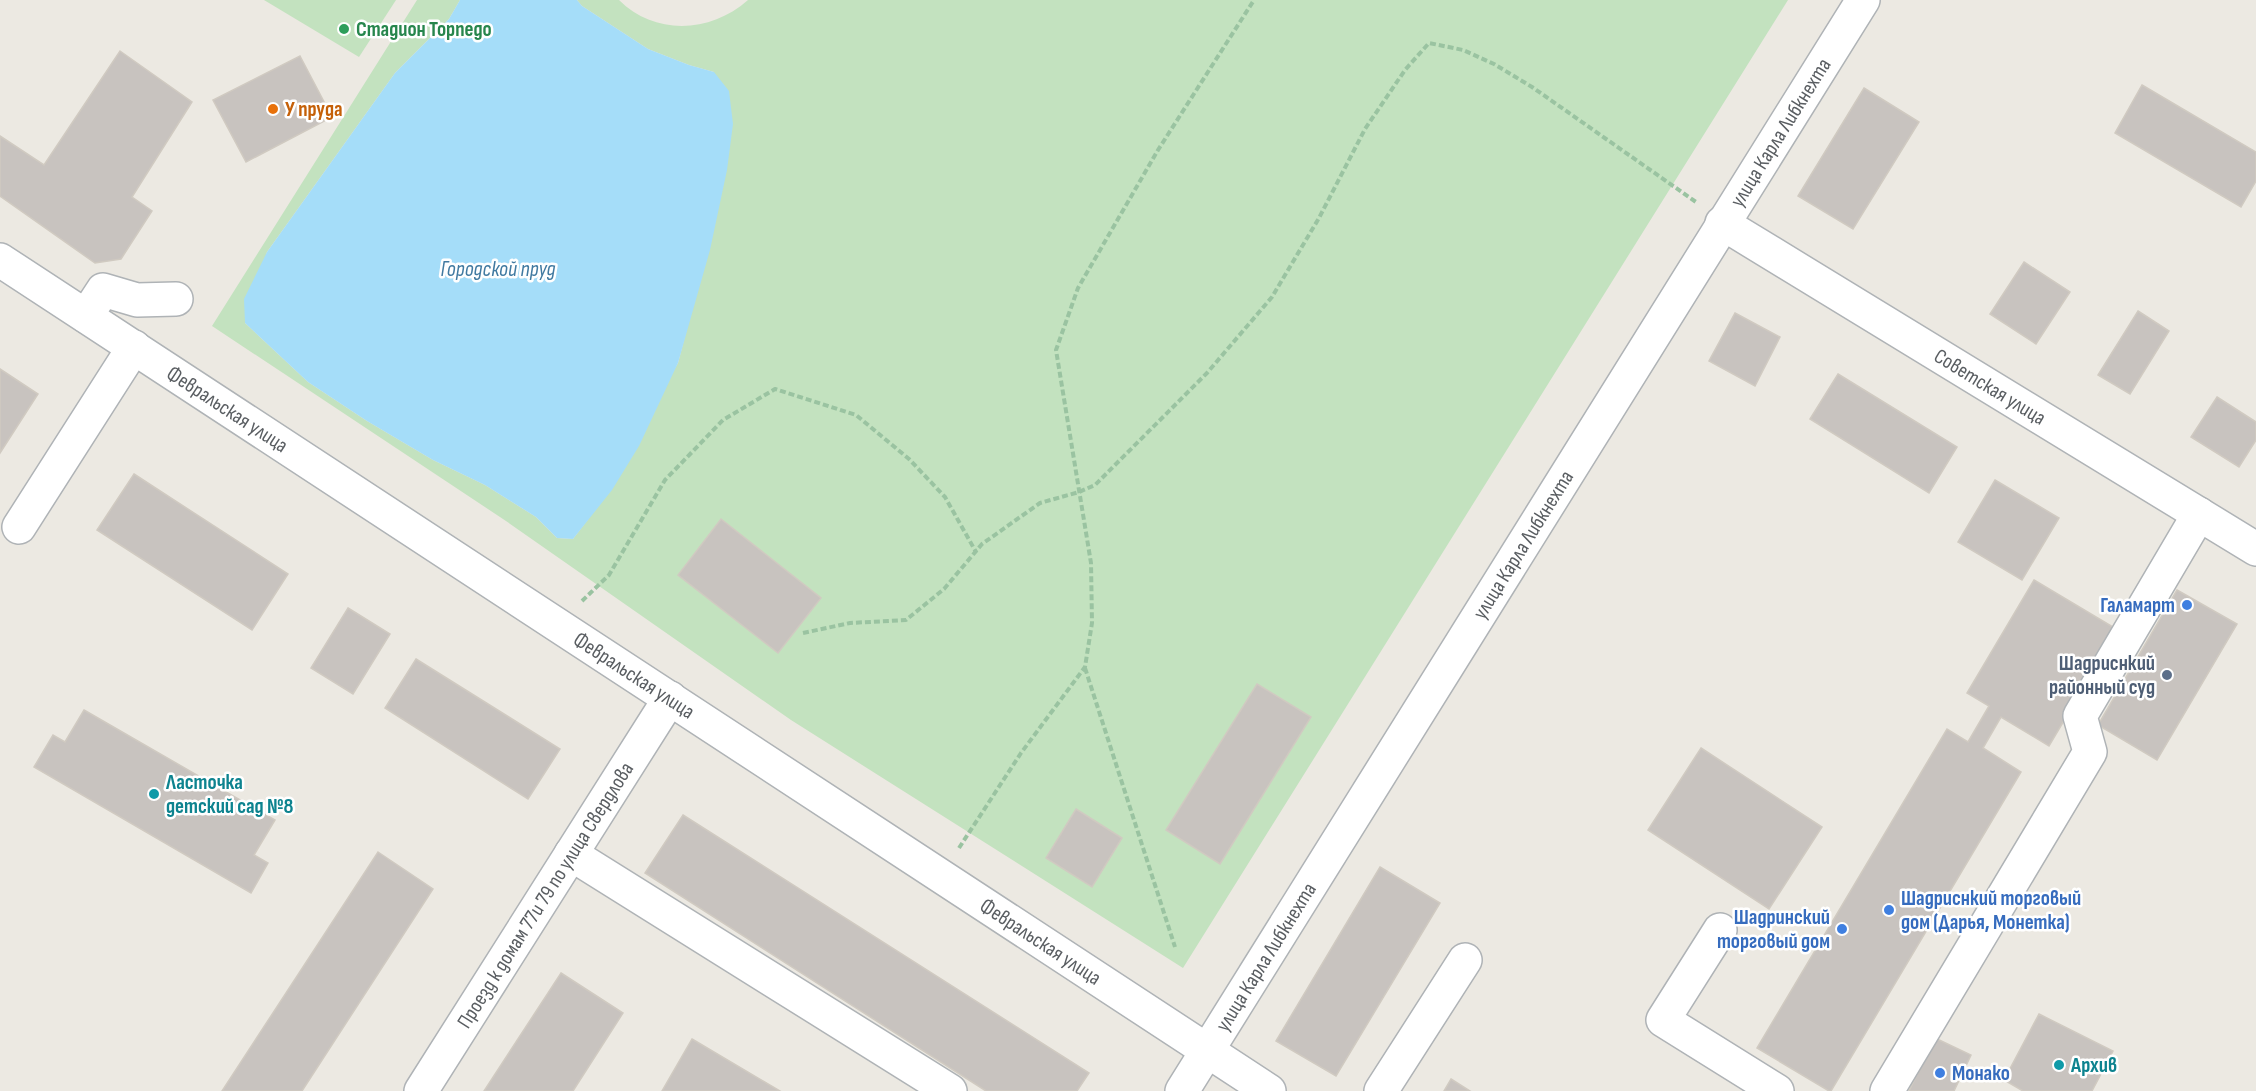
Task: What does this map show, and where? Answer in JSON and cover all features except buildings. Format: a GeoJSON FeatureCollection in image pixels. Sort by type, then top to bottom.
{"type":"FeatureCollection","features":[{"type":"Feature","properties":{"kind":"street","name":"улица Карла Либкнехта"},"geometry":{"type":"LineString","coordinates":[[1182,1091],[1863,0]]}},
{"type":"Feature","properties":{"kind":"street","name":"Советская улица"},"geometry":{"type":"LineString","coordinates":[[1722,223],[2256,549]]}},
{"type":"Feature","properties":{"kind":"street","name":"Февральская улица"},"geometry":{"type":"LineString","coordinates":[[0,260],[1269,1091]]}},
{"type":"Feature","properties":{"kind":"street"},"geometry":{"type":"LineString","coordinates":[[86,316],[103,290],[137,300],[176,299]]}},
{"type":"Feature","properties":{"kind":"street"},"geometry":{"type":"LineString","coordinates":[[19,527],[134,347]]}},
{"type":"Feature","properties":{"kind":"street"},"geometry":{"type":"LineString","coordinates":[[1887,1091],[2090,752],[2080,716],[2199,514]]}},
{"type":"Feature","properties":{"kind":"street","name":"Проезд к домам 77и 79 по улица Свердлова"},"geometry":{"type":"LineString","coordinates":[[421,1091],[670,698]]}},
{"type":"Feature","properties":{"kind":"street"},"geometry":{"type":"LineString","coordinates":[[572,854],[950,1091]]}},
{"type":"Feature","properties":{"kind":"street"},"geometry":{"type":"LineString","coordinates":[[1720,930],[1663,1020],[1778,1091]]}},
{"type":"Feature","properties":{"kind":"street"},"geometry":{"type":"LineString","coordinates":[[1381,1091],[1465,960]]}},
{"type":"Feature","properties":{"kind":"path"},"geometry":{"type":"LineString","coordinates":[[1175,947],[1131,817],[1085,667],[1092,623],[1090,563],[1056,350],[1078,288],[1158,150],[1254,0]]}},
{"type":"Feature","properties":{"kind":"path"},"geometry":{"type":"LineString","coordinates":[[803,633],[849,623],[906,620],[944,589],[982,544],[1040,503],[1079,492],[1095,484],[1207,373],[1272,297],[1319,218],[1365,129],[1405,70],[1429,43],[1463,50],[1494,64],[1532,87],[1688,195],[1722,223]]}},
{"type":"Feature","properties":{"kind":"path"},"geometry":{"type":"LineString","coordinates":[[557,624],[609,575],[665,480],[723,420],[775,388],[856,415],[909,459],[945,497],[976,552]]}},
{"type":"Feature","properties":{"kind":"path"},"geometry":{"type":"LineString","coordinates":[[942,876],[1021,753],[1085,667]]}},
{"type":"Feature","properties":{"kind":"green space","name":"Стадион Торпедо"},"geometry":{"type":"Polygon","coordinates":[[[264,0],[396,0],[359,57],[264,0]]]}},
{"type":"Feature","properties":{"kind":"green space"},"geometry":{"type":"Polygon","coordinates":[[[417,0],[460,0],[449,19],[395,73],[267,252],[245,323],[308,382],[367,421],[433,460],[485,485],[536,517],[557,538],[573,539],[589,518],[678,363],[691,313],[714,72],[648,49],[582,6],[577,0],[619,0],[633,12],[649,20],[666,25],[683,26],[717,19],[748,0],[1788,0],[1183,968],[791,720],[506,521],[212,326],[417,0]]]}},
{"type":"Feature","properties":{"kind":"water","name":"Городской пруд"},"geometry":{"type":"Polygon","coordinates":[[[460,0],[577,0],[582,6],[648,49],[714,72],[729,91],[733,124],[727,170],[710,250],[678,363],[639,446],[612,490],[573,539],[557,538],[536,517],[485,485],[433,460],[367,421],[308,382],[245,323],[244,299],[267,252],[395,73],[449,19],[460,0]]]}},
{"type":"Feature","properties":{"kind":"place","name":"Стадион Торпедо"},"geometry":{"type":"Point","coordinates":[344,29]}},
{"type":"Feature","properties":{"kind":"place","name":"У пруда"},"geometry":{"type":"Point","coordinates":[273,109]}},
{"type":"Feature","properties":{"kind":"place","name":"Галамарт"},"geometry":{"type":"Point","coordinates":[2187,605]}},
{"type":"Feature","properties":{"kind":"place","name":"Шадриснкий районный суд"},"geometry":{"type":"Point","coordinates":[2167,675]}},
{"type":"Feature","properties":{"kind":"place","name":"Ласточка детский сад №8"},"geometry":{"type":"Point","coordinates":[154,794]}},
{"type":"Feature","properties":{"kind":"place","name":"Шадриснкий торговый дом (Дарья, Монетка)"},"geometry":{"type":"Point","coordinates":[1889,910]}},
{"type":"Feature","properties":{"kind":"place","name":"Шадринский торговый дом"},"geometry":{"type":"Point","coordinates":[1842,929]}},
{"type":"Feature","properties":{"kind":"place","name":"Архив"},"geometry":{"type":"Point","coordinates":[2059,1065]}},
{"type":"Feature","properties":{"kind":"place","name":"Монако"},"geometry":{"type":"Point","coordinates":[1940,1073]}}]}
